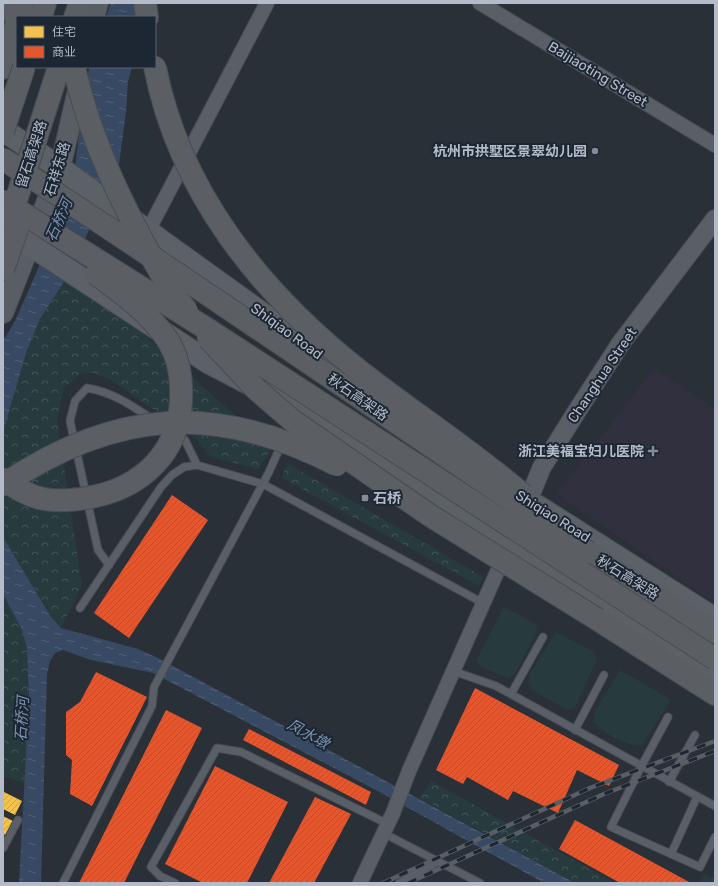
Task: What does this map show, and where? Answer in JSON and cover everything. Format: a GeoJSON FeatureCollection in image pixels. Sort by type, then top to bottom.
{"type":"FeatureCollection","features":[{"type":"Feature","properties":{"kind":"highway"},"geometry":{"type":"LineString","coordinates":[[18,16],[22,3]]}},
{"type":"Feature","properties":{"kind":"highway"},"geometry":{"type":"LineString","coordinates":[[40,16],[45,3]]}},
{"type":"Feature","properties":{"kind":"highway"},"geometry":{"type":"LineString","coordinates":[[63,3],[65,16]]}},
{"type":"Feature","properties":{"kind":"highway"},"geometry":{"type":"LineString","coordinates":[[75,16],[80,3]]}},
{"type":"Feature","properties":{"kind":"highway"},"geometry":{"type":"LineString","coordinates":[[145,3],[147,16]]}},
{"type":"Feature","properties":{"kind":"highway"},"geometry":{"type":"LineString","coordinates":[[3,68],[16,25]]}},
{"type":"Feature","properties":{"kind":"highway"},"geometry":{"type":"LineString","coordinates":[[3,130],[24,68]]}},
{"type":"Feature","properties":{"kind":"highway","name":"留石高架路"},"geometry":{"type":"LineString","coordinates":[[3,241],[59,68]]}},
{"type":"Feature","properties":{"kind":"highway"},"geometry":{"type":"LineString","coordinates":[[74,68],[81,99],[103,161],[148,252],[183,307],[230,363],[256,389],[293,421],[431,516],[715,694]]}},
{"type":"Feature","properties":{"kind":"highway"},"geometry":{"type":"LineString","coordinates":[[155,68],[167,116],[181,154],[194,181],[213,214],[234,243],[282,301],[315,334],[356,369],[418,416],[493,468],[588,552]]}},
{"type":"Feature","properties":{"kind":"highway"},"geometry":{"type":"LineString","coordinates":[[3,269],[39,164],[46,110]]}},
{"type":"Feature","properties":{"kind":"highway"},"geometry":{"type":"LineString","coordinates":[[3,143],[91,216]]}},
{"type":"Feature","properties":{"kind":"highway","name":"秋石高架路"},"geometry":{"type":"LineString","coordinates":[[3,160],[91,216],[296,353],[439,453],[588,552],[715,632]]}},
{"type":"Feature","properties":{"kind":"highway"},"geometry":{"type":"LineString","coordinates":[[3,202],[55,245],[111,285],[149,318],[167,340],[180,374],[181,390],[177,426],[169,442],[159,458],[146,474],[126,487],[107,494],[67,501],[44,499],[23,492],[3,479]]}},
{"type":"Feature","properties":{"kind":"highway","name":"秋石高架路"},"geometry":{"type":"LineString","coordinates":[[3,202],[213,333],[715,659]]}},
{"type":"Feature","properties":{"kind":"highway"},"geometry":{"type":"LineString","coordinates":[[3,485],[45,459],[71,446],[101,435],[149,425],[190,422],[222,425],[281,440],[311,452],[431,516]]}},
{"type":"Feature","properties":{"kind":"main road"},"geometry":{"type":"LineString","coordinates":[[3,11],[6,3]]}},
{"type":"Feature","properties":{"kind":"main road"},"geometry":{"type":"LineString","coordinates":[[94,16],[98,3]]}},
{"type":"Feature","properties":{"kind":"main road","name":"石祥东路"},"geometry":{"type":"LineString","coordinates":[[3,312],[36,249],[63,170],[83,68]]}},
{"type":"Feature","properties":{"kind":"main road","name":"Shiqiao Road"},"geometry":{"type":"LineString","coordinates":[[3,130],[117,208],[483,471],[715,619]]}},
{"type":"Feature","properties":{"kind":"main road"},"geometry":{"type":"LineString","coordinates":[[3,227],[208,362],[297,409],[510,543],[715,675]]}},
{"type":"Feature","properties":{"kind":"street"},"geometry":{"type":"LineString","coordinates":[[148,231],[267,3]]}},
{"type":"Feature","properties":{"kind":"street","name":"Baijiaoting Street"},"geometry":{"type":"LineString","coordinates":[[480,3],[715,145]]}},
{"type":"Feature","properties":{"kind":"street","name":"Changhua Street"},"geometry":{"type":"LineString","coordinates":[[510,543],[542,467],[621,343],[715,219]]}},
{"type":"Feature","properties":{"kind":"street"},"geometry":{"type":"LineString","coordinates":[[360,883],[388,823],[408,771],[510,543]]}},
{"type":"Feature","properties":{"kind":"lane"},"geometry":{"type":"LineString","coordinates":[[109,565],[98,550],[70,421],[75,401],[87,388],[103,390],[120,398],[185,440],[197,465]]}},
{"type":"Feature","properties":{"kind":"lane"},"geometry":{"type":"LineString","coordinates":[[63,883],[152,706],[154,687],[263,484],[297,409]]}},
{"type":"Feature","properties":{"kind":"lane"},"geometry":{"type":"LineString","coordinates":[[80,608],[161,487],[172,475],[184,467],[197,465],[263,484],[483,603]]}},
{"type":"Feature","properties":{"kind":"lane"},"geometry":{"type":"LineString","coordinates":[[511,694],[543,636]]}},
{"type":"Feature","properties":{"kind":"lane"},"geometry":{"type":"LineString","coordinates":[[453,671],[496,686],[715,806]]}},
{"type":"Feature","properties":{"kind":"lane"},"geometry":{"type":"LineString","coordinates":[[575,730],[604,675]]}},
{"type":"Feature","properties":{"kind":"lane"},"geometry":{"type":"LineString","coordinates":[[668,717],[641,766],[611,827],[700,867],[715,837]]}},
{"type":"Feature","properties":{"kind":"lane"},"geometry":{"type":"LineString","coordinates":[[669,782],[695,735]]}},
{"type":"Feature","properties":{"kind":"lane"},"geometry":{"type":"LineString","coordinates":[[175,883],[160,876],[151,867],[217,748],[241,752],[388,823],[438,862],[480,883]]}},
{"type":"Feature","properties":{"kind":"lane"},"geometry":{"type":"LineString","coordinates":[[671,854],[697,797]]}},
{"type":"Feature","properties":{"kind":"lane"},"geometry":{"type":"LineString","coordinates":[[3,848],[18,820]]}},
{"type":"Feature","properties":{"kind":"lane"},"geometry":{"type":"LineString","coordinates":[[399,883],[438,862]]}},
{"type":"Feature","properties":{"kind":"shaded area","name":"浙江美福宝妇儿医院"},"geometry":{"type":"Polygon","coordinates":[[[654,369],[715,409],[715,603],[557,494],[654,369]]]}},
{"type":"Feature","properties":{"kind":"green space"},"geometry":{"type":"Polygon","coordinates":[[[65,279],[131,323],[272,448],[258,469],[211,457],[198,441],[110,379],[94,373],[80,374],[64,388],[57,421],[82,585],[61,628],[51,617],[3,537],[3,432],[27,350],[40,319],[65,279]]]}},
{"type":"Feature","properties":{"kind":"green space"},"geometry":{"type":"Polygon","coordinates":[[[287,463],[483,577],[479,586],[282,478],[287,463]]]}},
{"type":"Feature","properties":{"kind":"green space"},"geometry":{"type":"Polygon","coordinates":[[[3,594],[22,630],[27,649],[29,698],[25,783],[3,776],[3,594]]]}},
{"type":"Feature","properties":{"kind":"green space"},"geometry":{"type":"Polygon","coordinates":[[[504,607],[536,624],[537,631],[515,674],[509,678],[481,667],[476,661],[504,607]]]}},
{"type":"Feature","properties":{"kind":"green space"},"geometry":{"type":"Polygon","coordinates":[[[556,632],[594,652],[597,659],[575,708],[568,710],[532,690],[528,683],[530,674],[556,632]]]}},
{"type":"Feature","properties":{"kind":"green space"},"geometry":{"type":"Polygon","coordinates":[[[620,670],[671,700],[641,746],[628,744],[615,738],[593,721],[595,711],[620,670]]]}},
{"type":"Feature","properties":{"kind":"green space"},"geometry":{"type":"Polygon","coordinates":[[[431,781],[615,883],[575,883],[420,798],[431,781]]]}},
{"type":"Feature","properties":{"kind":"green space"},"geometry":{"type":"Polygon","coordinates":[[[704,874],[715,879],[715,883],[699,883],[704,874]]]}},
{"type":"Feature","properties":{"kind":"water"},"geometry":{"type":"Polygon","coordinates":[[[111,3],[156,3],[151,16],[106,16],[111,3]]]}},
{"type":"Feature","properties":{"kind":"water"},"geometry":{"type":"Polygon","coordinates":[[[90,68],[132,68],[128,82],[126,112],[119,164],[70,272],[40,319],[27,350],[3,432],[3,341],[15,321],[72,192],[86,78],[90,68]]]}},
{"type":"Feature","properties":{"kind":"water"},"geometry":{"type":"Polygon","coordinates":[[[3,537],[51,617],[61,628],[138,649],[160,659],[575,883],[544,883],[374,789],[153,673],[91,660],[63,650],[55,653],[50,661],[47,674],[41,883],[19,883],[29,698],[27,649],[22,630],[3,594],[3,537]]]}},
{"type":"Feature","properties":{"kind":"building: 住宅"},"geometry":{"type":"Polygon","coordinates":[[[4,792],[22,801],[15,815],[3,809],[4,792]]]}},
{"type":"Feature","properties":{"kind":"building: 住宅"},"geometry":{"type":"Polygon","coordinates":[[[3,816],[13,821],[6,835],[3,834],[3,816]]]}},
{"type":"Feature","properties":{"kind":"building: 商业"},"geometry":{"type":"Polygon","coordinates":[[[172,495],[208,520],[129,638],[94,613],[172,495]]]}},
{"type":"Feature","properties":{"kind":"building: 商业"},"geometry":{"type":"Polygon","coordinates":[[[96,672],[147,697],[92,806],[70,794],[72,760],[66,755],[66,712],[80,702],[96,672]]]}},
{"type":"Feature","properties":{"kind":"building: 商业"},"geometry":{"type":"Polygon","coordinates":[[[475,688],[619,765],[609,786],[577,770],[558,813],[513,791],[508,800],[467,777],[463,784],[436,770],[475,688]]]}},
{"type":"Feature","properties":{"kind":"building: 商业"},"geometry":{"type":"Polygon","coordinates":[[[166,710],[202,728],[124,883],[79,883],[166,710]]]}},
{"type":"Feature","properties":{"kind":"building: 商业"},"geometry":{"type":"Polygon","coordinates":[[[249,729],[371,792],[366,805],[243,740],[249,729]]]}},
{"type":"Feature","properties":{"kind":"building: 商业"},"geometry":{"type":"Polygon","coordinates":[[[215,766],[288,802],[247,883],[203,883],[165,864],[215,766]]]}},
{"type":"Feature","properties":{"kind":"building: 商业"},"geometry":{"type":"Polygon","coordinates":[[[315,797],[351,814],[314,883],[269,883],[315,797]]]}},
{"type":"Feature","properties":{"kind":"building: 商业"},"geometry":{"type":"Polygon","coordinates":[[[575,820],[691,883],[620,883],[559,849],[575,820]]]}},
{"type":"Feature","properties":{"kind":"railway"},"geometry":{"type":"LineString","coordinates":[[383,883],[590,788],[715,741]]}},
{"type":"Feature","properties":{"kind":"railway"},"geometry":{"type":"LineString","coordinates":[[408,883],[604,794],[715,751]]}},
{"type":"Feature","properties":{"kind":"place","name":"杭州市拱墅区景翠幼儿园"},"geometry":{"type":"Point","coordinates":[595,151]}},
{"type":"Feature","properties":{"kind":"place","name":"浙江美福宝妇儿医院"},"geometry":{"type":"Point","coordinates":[653,451]}},
{"type":"Feature","properties":{"kind":"place","name":"石桥"},"geometry":{"type":"Point","coordinates":[365,498]}},
{"type":"Feature","properties":{"kind":"water label","name":"石桥河"},"geometry":{"type":"Point","coordinates":[59,220]}},
{"type":"Feature","properties":{"kind":"water label","name":"石桥河"},"geometry":{"type":"Point","coordinates":[22,719]}},
{"type":"Feature","properties":{"kind":"water label","name":"凤水墩"},"geometry":{"type":"Point","coordinates":[308,734]}}]}
